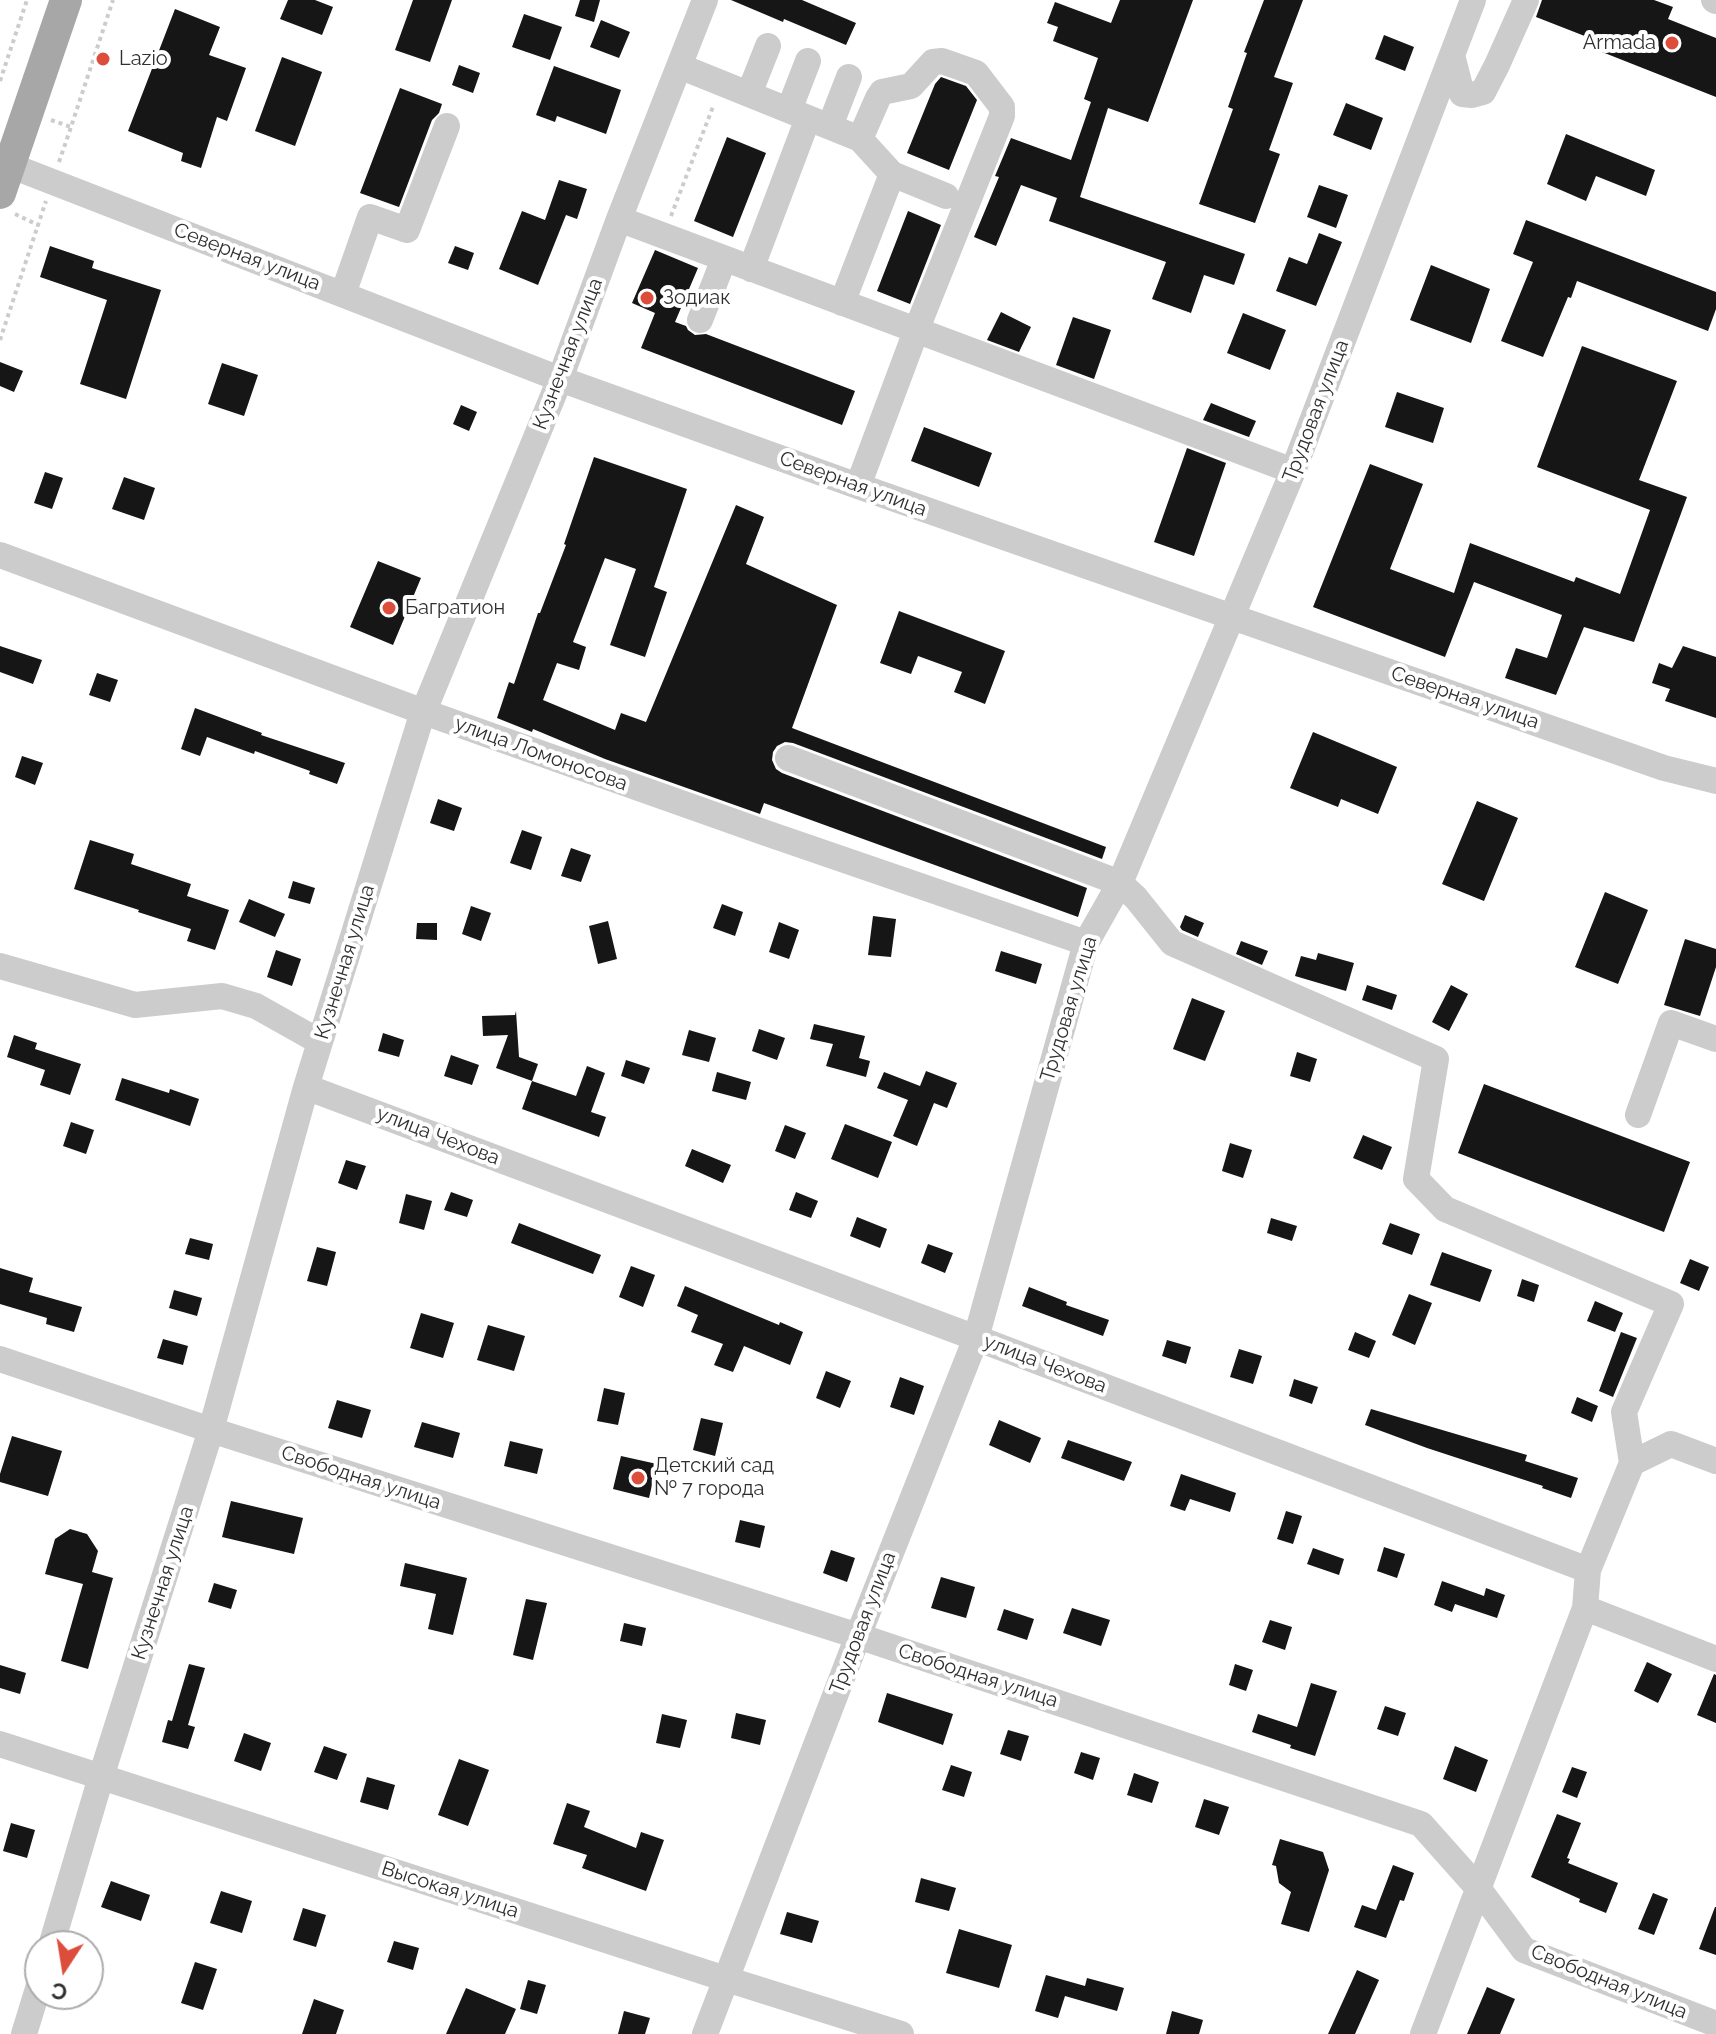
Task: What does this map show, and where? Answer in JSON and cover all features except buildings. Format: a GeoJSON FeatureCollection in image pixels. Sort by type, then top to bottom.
{"type":"FeatureCollection","features":[{"type":"Feature","properties":{"kind":"main road"},"geometry":{"type":"LineString","coordinates":[[3,173],[66,0]]}},
{"type":"Feature","properties":{"kind":"street","name":"Кузнечная улица"},"geometry":{"type":"LineString","coordinates":[[56,1930],[211,1430],[306,1087],[424,712],[560,379],[705,0]]}},
{"type":"Feature","properties":{"kind":"street","name":"Трудовая улица"},"geometry":{"type":"LineString","coordinates":[[705,2034],[976,1338],[1086,943],[1120,883],[1293,471],[1473,0]]}},
{"type":"Feature","properties":{"kind":"street"},"geometry":{"type":"LineString","coordinates":[[1452,55],[1462,94],[1483,92],[1526,0]]}},
{"type":"Feature","properties":{"kind":"street"},"geometry":{"type":"LineString","coordinates":[[749,94],[768,46]]}},
{"type":"Feature","properties":{"kind":"street"},"geometry":{"type":"LineString","coordinates":[[751,269],[809,118],[808,61]]}},
{"type":"Feature","properties":{"kind":"street"},"geometry":{"type":"LineString","coordinates":[[858,486],[1002,116],[1002,107],[976,73],[942,61],[933,62],[911,86],[882,92],[860,139]]}},
{"type":"Feature","properties":{"kind":"street"},"geometry":{"type":"LineString","coordinates":[[679,66],[860,139],[892,174],[946,196]]}},
{"type":"Feature","properties":{"kind":"street"},"geometry":{"type":"LineString","coordinates":[[809,118],[849,77]]}},
{"type":"Feature","properties":{"kind":"street"},"geometry":{"type":"LineString","coordinates":[[343,294],[370,217],[407,230],[447,126]]}},
{"type":"Feature","properties":{"kind":"street","name":"Северная улица"},"geometry":{"type":"LineString","coordinates":[[3,173],[343,294],[560,379],[858,486],[1664,768],[1716,781]]}},
{"type":"Feature","properties":{"kind":"street"},"geometry":{"type":"LineString","coordinates":[[842,303],[892,174]]}},
{"type":"Feature","properties":{"kind":"street"},"geometry":{"type":"LineString","coordinates":[[619,219],[1293,471]]}},
{"type":"Feature","properties":{"kind":"street"},"geometry":{"type":"LineString","coordinates":[[700,320],[724,259]]}},
{"type":"Feature","properties":{"kind":"street","name":"улица Ломоносова"},"geometry":{"type":"LineString","coordinates":[[0,555],[424,712],[1086,943]]}},
{"type":"Feature","properties":{"kind":"street"},"geometry":{"type":"LineString","coordinates":[[788,758],[1120,883],[1172,943],[1436,1059],[1416,1179],[1445,1209],[1671,1304],[1624,1412],[1632,1463],[1588,1570],[1585,1608],[1423,2034]]}},
{"type":"Feature","properties":{"kind":"street"},"geometry":{"type":"LineString","coordinates":[[0,966],[135,1005],[222,996],[256,1006],[320,1042]]}},
{"type":"Feature","properties":{"kind":"street"},"geometry":{"type":"LineString","coordinates":[[1638,1115],[1671,1023],[1716,1039]]}},
{"type":"Feature","properties":{"kind":"street","name":"улица Чехова"},"geometry":{"type":"LineString","coordinates":[[306,1087],[1588,1570]]}},
{"type":"Feature","properties":{"kind":"street","name":"Свободная улица"},"geometry":{"type":"LineString","coordinates":[[0,1359],[211,1430],[858,1636],[1421,1824],[1478,1888],[1524,1950],[1716,2024]]}},
{"type":"Feature","properties":{"kind":"street"},"geometry":{"type":"LineString","coordinates":[[1632,1463],[1671,1444],[1716,1461]]}},
{"type":"Feature","properties":{"kind":"street"},"geometry":{"type":"LineString","coordinates":[[1585,1608],[1716,1659]]}},
{"type":"Feature","properties":{"kind":"street","name":"Высокая улица"},"geometry":{"type":"LineString","coordinates":[[0,1744],[901,2034]]}},
{"type":"Feature","properties":{"kind":"street"},"geometry":{"type":"LineString","coordinates":[[24,2034],[31,2010]]}},
{"type":"Feature","properties":{"kind":"path"},"geometry":{"type":"LineString","coordinates":[[0,81],[27,0]]}},
{"type":"Feature","properties":{"kind":"path"},"geometry":{"type":"LineString","coordinates":[[28,111],[71,127],[113,0]]}},
{"type":"Feature","properties":{"kind":"path"},"geometry":{"type":"LineString","coordinates":[[663,236],[722,84]]}},
{"type":"Feature","properties":{"kind":"path"},"geometry":{"type":"LineString","coordinates":[[0,340],[38,225]]}},
{"type":"Feature","properties":{"kind":"place","name":"Armada"},"geometry":{"type":"Point","coordinates":[1672,43]}},
{"type":"Feature","properties":{"kind":"place","name":"Lazio"},"geometry":{"type":"Point","coordinates":[103,59]}},
{"type":"Feature","properties":{"kind":"place","name":"Зодиак"},"geometry":{"type":"Point","coordinates":[647,298]}},
{"type":"Feature","properties":{"kind":"place","name":"Багратион"},"geometry":{"type":"Point","coordinates":[389,608]}},
{"type":"Feature","properties":{"kind":"place","name":"Детский сад № 7 города"},"geometry":{"type":"Point","coordinates":[638,1478]}}]}
